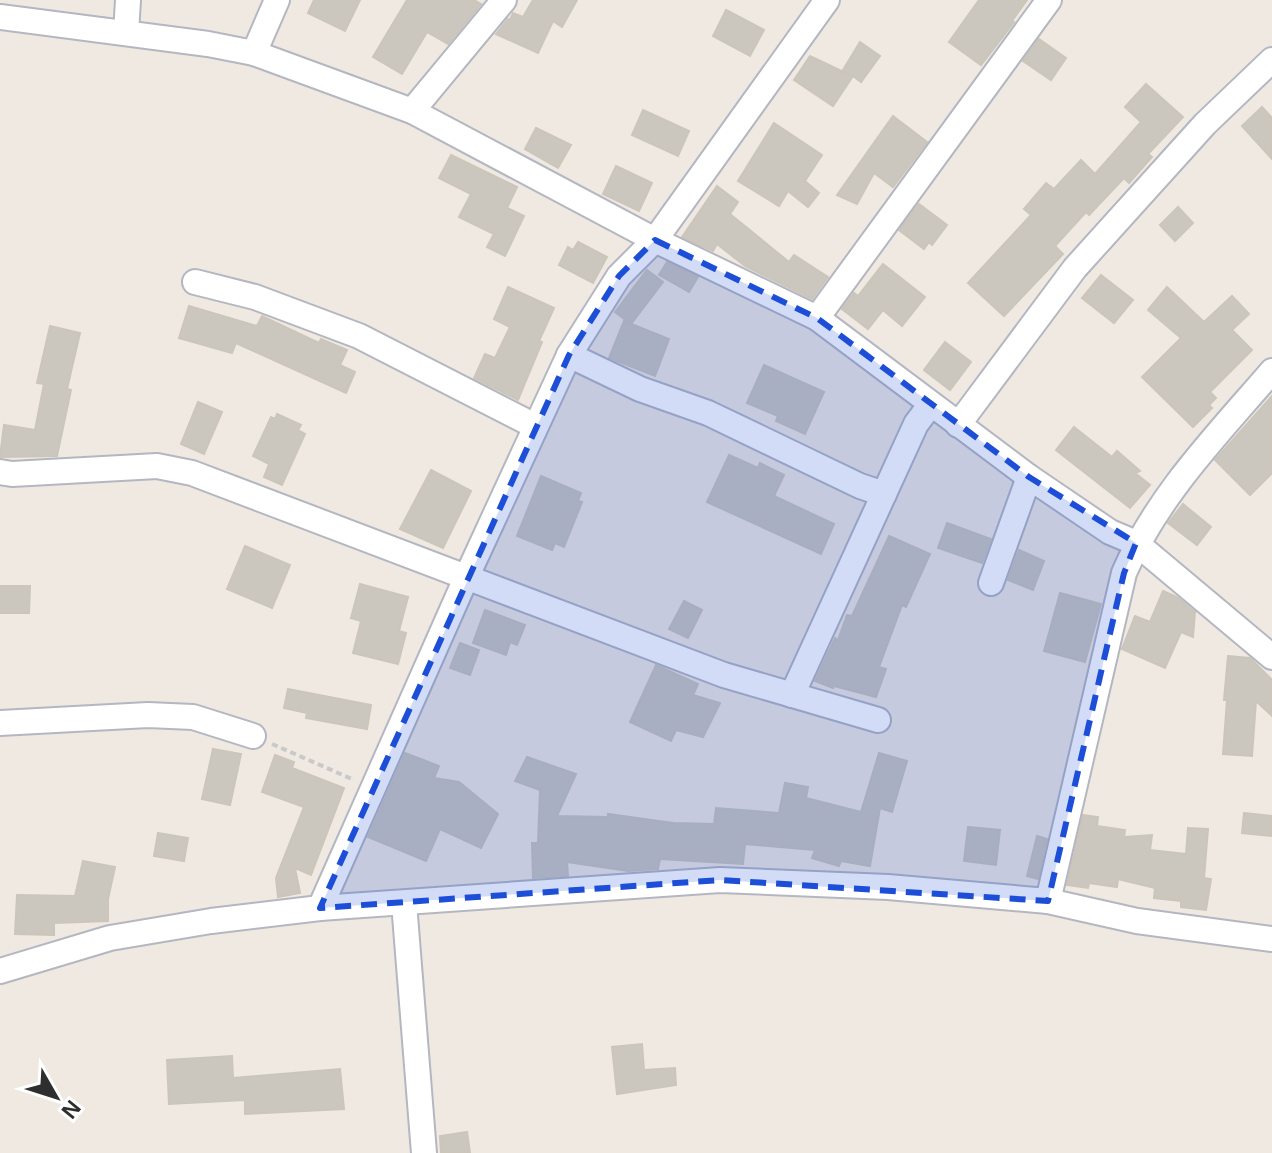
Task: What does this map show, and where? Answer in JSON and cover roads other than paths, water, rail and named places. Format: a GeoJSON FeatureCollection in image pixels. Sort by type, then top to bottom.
{"type":"FeatureCollection","features":[{"type":"Feature","properties":{"kind":"street"},"geometry":{"type":"LineString","coordinates":[[126,33],[128,0]]}},
{"type":"Feature","properties":{"kind":"street"},"geometry":{"type":"LineString","coordinates":[[254,53],[277,0]]}},
{"type":"Feature","properties":{"kind":"street"},"geometry":{"type":"LineString","coordinates":[[412,111],[504,0]]}},
{"type":"Feature","properties":{"kind":"street"},"geometry":{"type":"LineString","coordinates":[[320,908],[569,355],[619,276],[655,240],[827,0]]}},
{"type":"Feature","properties":{"kind":"street"},"geometry":{"type":"LineString","coordinates":[[817,318],[1049,0]]}},
{"type":"Feature","properties":{"kind":"street"},"geometry":{"type":"LineString","coordinates":[[0,17],[254,53],[412,111],[655,240],[817,318],[1029,477],[1110,532],[1136,543],[1269,650]]}},
{"type":"Feature","properties":{"kind":"street"},"geometry":{"type":"LineString","coordinates":[[958,425],[1075,268],[1205,124],[1272,60]]}},
{"type":"Feature","properties":{"kind":"street"},"geometry":{"type":"LineString","coordinates":[[195,282],[255,297],[359,336],[535,426]]}},
{"type":"Feature","properties":{"kind":"street"},"geometry":{"type":"LineString","coordinates":[[569,355],[640,389],[708,413],[860,486],[884,494]]}},
{"type":"Feature","properties":{"kind":"street"},"geometry":{"type":"LineString","coordinates":[[1048,901],[1124,573],[1136,543],[1168,495],[1272,371]]}},
{"type":"Feature","properties":{"kind":"street"},"geometry":{"type":"LineString","coordinates":[[792,695],[916,424],[931,404]]}},
{"type":"Feature","properties":{"kind":"street"},"geometry":{"type":"LineString","coordinates":[[0,472],[12,474],[157,466],[192,473],[724,675],[878,720]]}},
{"type":"Feature","properties":{"kind":"street"},"geometry":{"type":"LineString","coordinates":[[991,583],[1029,477]]}},
{"type":"Feature","properties":{"kind":"street"},"geometry":{"type":"LineString","coordinates":[[0,723],[148,715],[193,717],[253,736]]}},
{"type":"Feature","properties":{"kind":"street"},"geometry":{"type":"LineString","coordinates":[[0,971],[110,938],[211,921],[320,908],[720,880],[888,887],[1048,901],[1137,921],[1272,939]]}},
{"type":"Feature","properties":{"kind":"street"},"geometry":{"type":"LineString","coordinates":[[404,903],[424,1153]]}}]}
